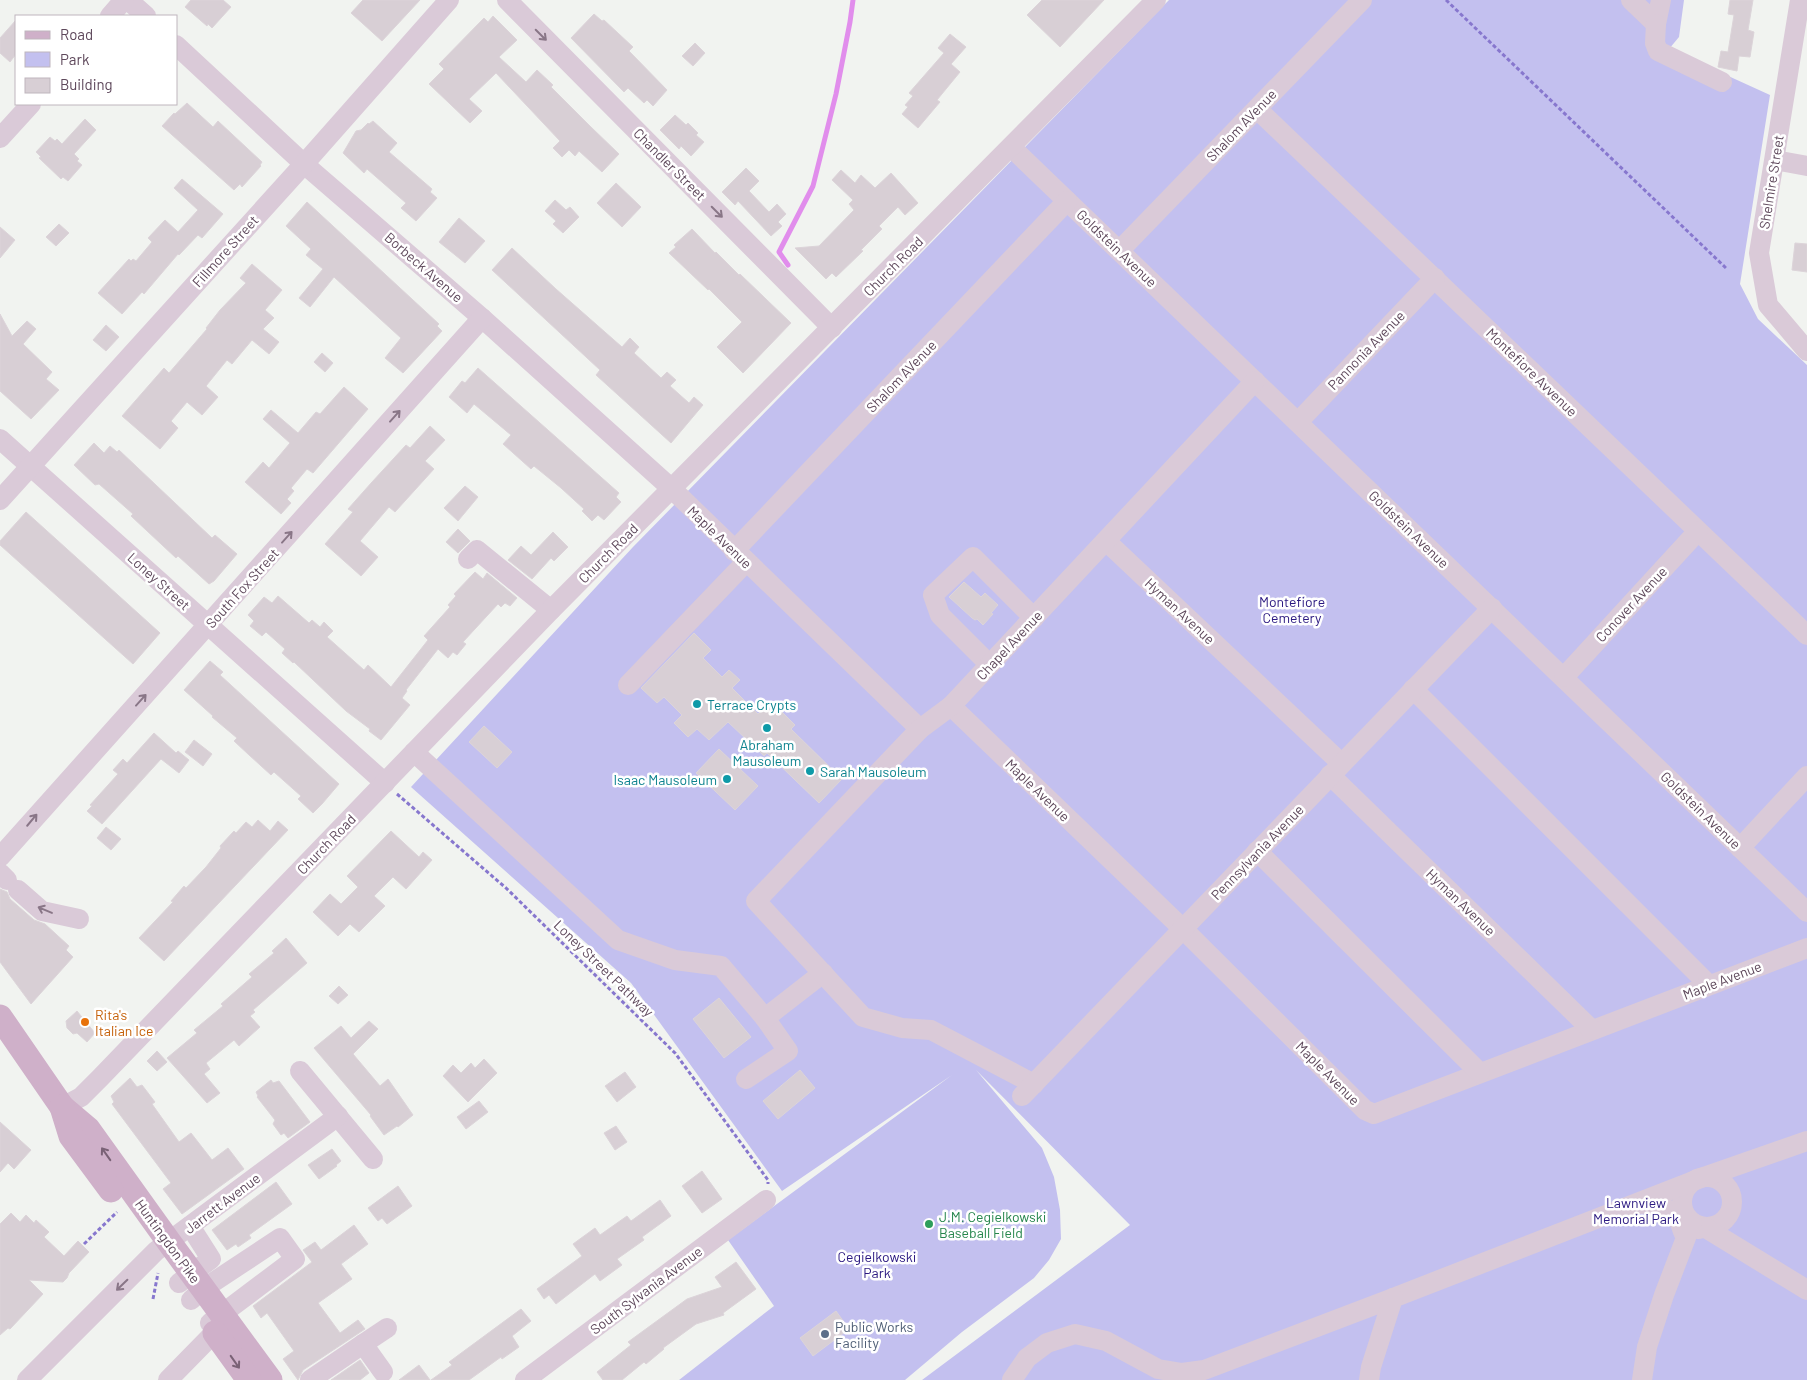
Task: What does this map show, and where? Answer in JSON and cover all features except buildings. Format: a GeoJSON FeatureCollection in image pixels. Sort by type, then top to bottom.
{"type":"FeatureCollection","features":[{"type":"Feature","properties":{"kind":"main road","name":"Huntingdon Pike"},"geometry":{"type":"LineString","coordinates":[[3,1028],[62,1107],[71,1136],[161,1254],[191,1287],[248,1380]]}},
{"type":"Feature","properties":{"kind":"main road","name":"Huntingdon Pike"},"geometry":{"type":"LineString","coordinates":[[215,1324],[270,1380]]}},
{"type":"Feature","properties":{"kind":"street"},"geometry":{"type":"LineString","coordinates":[[111,15],[124,0]]}},
{"type":"Feature","properties":{"kind":"street"},"geometry":{"type":"LineString","coordinates":[[128,0],[145,15]]}},
{"type":"Feature","properties":{"kind":"street","name":"Fillmore Street"},"geometry":{"type":"LineString","coordinates":[[0,500],[304,164],[449,0]]}},
{"type":"Feature","properties":{"kind":"street","name":"Chandler Street"},"geometry":{"type":"LineString","coordinates":[[507,0],[832,328]]}},
{"type":"Feature","properties":{"kind":"street","name":"Church Road"},"geometry":{"type":"LineString","coordinates":[[62,1107],[81,1097],[178,999],[551,610],[1156,0]]}},
{"type":"Feature","properties":{"kind":"street","name":"Shalom AVenue"},"geometry":{"type":"LineString","coordinates":[[1120,250],[1362,0]]}},
{"type":"Feature","properties":{"kind":"street"},"geometry":{"type":"LineString","coordinates":[[1631,0],[1656,24]]}},
{"type":"Feature","properties":{"kind":"street"},"geometry":{"type":"LineString","coordinates":[[1661,0],[1656,24],[1658,51],[1722,82]]}},
{"type":"Feature","properties":{"kind":"street","name":"Shelmire Street"},"geometry":{"type":"LineString","coordinates":[[1802,4],[1759,253],[1768,305],[1807,351]]}},
{"type":"Feature","properties":{"kind":"street","name":"Borbeck Avenue"},"geometry":{"type":"LineString","coordinates":[[178,47],[304,164],[482,318],[672,489]]}},
{"type":"Feature","properties":{"kind":"street"},"geometry":{"type":"LineString","coordinates":[[0,138],[30,105]]}},
{"type":"Feature","properties":{"kind":"street","name":"Montefiore Avvenue"},"geometry":{"type":"LineString","coordinates":[[1257,109],[1807,635]]}},
{"type":"Feature","properties":{"kind":"street","name":"Goldstein Avenue"},"geometry":{"type":"LineString","coordinates":[[1011,147],[1807,912]]}},
{"type":"Feature","properties":{"kind":"street"},"geometry":{"type":"LineString","coordinates":[[1775,160],[1807,166]]}},
{"type":"Feature","properties":{"kind":"street","name":"Shalom AVenue"},"geometry":{"type":"LineString","coordinates":[[628,685],[740,557],[1068,201]]}},
{"type":"Feature","properties":{"kind":"street","name":"Pannonia Avenue"},"geometry":{"type":"LineString","coordinates":[[1298,422],[1435,278]]}},
{"type":"Feature","properties":{"kind":"street","name":"South Fox Street"},"geometry":{"type":"LineString","coordinates":[[0,857],[482,318]]}},
{"type":"Feature","properties":{"kind":"street","name":"Chapel Avenue"},"geometry":{"type":"LineString","coordinates":[[823,973],[756,901],[920,729],[951,706],[1255,381]]}},
{"type":"Feature","properties":{"kind":"street","name":"Loney Street"},"geometry":{"type":"LineString","coordinates":[[0,439],[385,782]]}},
{"type":"Feature","properties":{"kind":"street","name":"Maple Avenue"},"geometry":{"type":"LineString","coordinates":[[672,489],[740,557],[920,729]]}},
{"type":"Feature","properties":{"kind":"street","name":"Conover Avenue"},"geometry":{"type":"LineString","coordinates":[[1564,677],[1698,531]]}},
{"type":"Feature","properties":{"kind":"street","name":"Hyman Avenue"},"geometry":{"type":"LineString","coordinates":[[1106,541],[1336,769],[1592,1030]]}},
{"type":"Feature","properties":{"kind":"street"},"geometry":{"type":"LineString","coordinates":[[468,559],[477,550],[551,610]]}},
{"type":"Feature","properties":{"kind":"street"},"geometry":{"type":"LineString","coordinates":[[990,665],[940,615],[933,595],[973,557],[1034,618]]}},
{"type":"Feature","properties":{"kind":"street","name":"Pennsylvania Avenue"},"geometry":{"type":"LineString","coordinates":[[823,973],[863,1017],[902,1028],[931,1030],[1028,1090],[1492,608]]}},
{"type":"Feature","properties":{"kind":"street"},"geometry":{"type":"LineString","coordinates":[[1413,689],[1709,986]]}},
{"type":"Feature","properties":{"kind":"street","name":"Maple Avenue"},"geometry":{"type":"LineString","coordinates":[[951,706],[1183,929],[1365,1110],[1374,1114],[1807,948]]}},
{"type":"Feature","properties":{"kind":"street"},"geometry":{"type":"LineString","coordinates":[[414,752],[618,940],[675,960],[721,966],[765,1018],[788,1051],[746,1079]]}},
{"type":"Feature","properties":{"kind":"street"},"geometry":{"type":"LineString","coordinates":[[1740,848],[1807,776]]}},
{"type":"Feature","properties":{"kind":"street"},"geometry":{"type":"LineString","coordinates":[[1257,851],[1480,1073]]}},
{"type":"Feature","properties":{"kind":"street"},"geometry":{"type":"LineString","coordinates":[[8,881],[42,911],[79,919]]}},
{"type":"Feature","properties":{"kind":"street"},"geometry":{"type":"LineString","coordinates":[[765,1018],[823,973]]}},
{"type":"Feature","properties":{"kind":"street"},"geometry":{"type":"LineString","coordinates":[[300,1071],[373,1159]]}},
{"type":"Feature","properties":{"kind":"street","name":"Jarrett Avenue"},"geometry":{"type":"LineString","coordinates":[[27,1380],[190,1226],[338,1116]]}},
{"type":"Feature","properties":{"kind":"street"},"geometry":{"type":"LineString","coordinates":[[1807,1141],[1693,1181],[1683,1195],[1682,1204],[1684,1212],[1698,1225],[1807,1290]]}},
{"type":"Feature","properties":{"kind":"street"},"geometry":{"type":"LineString","coordinates":[[1698,1225],[1713,1227],[1726,1219],[1732,1207],[1742,1174],[1759,1157]]}},
{"type":"Feature","properties":{"kind":"street"},"geometry":{"type":"LineString","coordinates":[[1012,1380],[1026,1358],[1047,1343],[1075,1334],[1106,1341],[1158,1369],[1182,1373],[1204,1370],[1701,1178],[1710,1177],[1718,1179],[1724,1184],[1732,1197],[1734,1236],[1740,1249]]}},
{"type":"Feature","properties":{"kind":"street","name":"South Sylvania Avenue"},"geometry":{"type":"LineString","coordinates":[[525,1380],[766,1200]]}},
{"type":"Feature","properties":{"kind":"street"},"geometry":{"type":"LineString","coordinates":[[1633,1204],[1652,1202],[1670,1211],[1681,1223],[1684,1242]]}},
{"type":"Feature","properties":{"kind":"street"},"geometry":{"type":"LineString","coordinates":[[1642,1380],[1647,1347],[1684,1242],[1698,1225]]}},
{"type":"Feature","properties":{"kind":"street"},"geometry":{"type":"LineString","coordinates":[[190,1226],[211,1259],[191,1287]]}},
{"type":"Feature","properties":{"kind":"street"},"geometry":{"type":"LineString","coordinates":[[168,1380],[215,1324],[296,1260],[280,1238],[191,1287]]}},
{"type":"Feature","properties":{"kind":"street"},"geometry":{"type":"LineString","coordinates":[[1369,1380],[1371,1367],[1393,1298]]}},
{"type":"Feature","properties":{"kind":"street"},"geometry":{"type":"LineString","coordinates":[[310,1380],[387,1328]]}},
{"type":"Feature","properties":{"kind":"street"},"geometry":{"type":"LineString","coordinates":[[363,1344],[381,1377]]}},
{"type":"Feature","properties":{"kind":"path"},"geometry":{"type":"LineString","coordinates":[[1446,0],[1727,269]]}},
{"type":"Feature","properties":{"kind":"path","name":"Loney Street Pathway"},"geometry":{"type":"LineString","coordinates":[[385,782],[506,888],[675,1053],[768,1180],[766,1200]]}},
{"type":"Feature","properties":{"kind":"path"},"geometry":{"type":"LineString","coordinates":[[84,1244],[117,1212]]}},
{"type":"Feature","properties":{"kind":"path"},"geometry":{"type":"LineString","coordinates":[[152,1299],[158,1278],[161,1254]]}},
{"type":"Feature","properties":{"kind":"green space","name":"Montefiore Cemetery"},"geometry":{"type":"Polygon","coordinates":[[[1169,0],[1684,0],[1679,37],[1669,49],[1770,95],[1740,284],[1758,319],[1807,365],[1807,1380],[922,1380],[1130,1225],[976,1070],[1042,1148],[1054,1177],[1060,1210],[1061,1239],[1049,1260],[1034,1278],[962,1332],[905,1380],[679,1380],[774,1306],[728,1240],[952,1075],[782,1191],[631,983],[411,787],[633,547],[1169,0]]]}},
{"type":"Feature","properties":{"kind":"waterway"},"geometry":{"type":"LineString","coordinates":[[788,265],[779,252],[813,186],[836,94],[853,0]]}},
{"type":"Feature","properties":{"kind":"place","name":"Terrace Crypts"},"geometry":{"type":"Point","coordinates":[697,704]}},
{"type":"Feature","properties":{"kind":"place","name":"Abraham Mausoleum"},"geometry":{"type":"Point","coordinates":[767,728]}},
{"type":"Feature","properties":{"kind":"place","name":"Sarah Mausoleum"},"geometry":{"type":"Point","coordinates":[810,771]}},
{"type":"Feature","properties":{"kind":"place","name":"Isaac Mausoleum"},"geometry":{"type":"Point","coordinates":[727,779]}},
{"type":"Feature","properties":{"kind":"place","name":"Rita's Italian Ice"},"geometry":{"type":"Point","coordinates":[85,1022]}},
{"type":"Feature","properties":{"kind":"place","name":"J.M. Cegielkowski Baseball Field"},"geometry":{"type":"Point","coordinates":[929,1224]}},
{"type":"Feature","properties":{"kind":"place","name":"Public Works Facility"},"geometry":{"type":"Point","coordinates":[825,1334]}},
{"type":"Feature","properties":{"kind":"park label","name":"Lawnview Memorial Park"},"geometry":{"type":"Point","coordinates":[1636,1210]}},
{"type":"Feature","properties":{"kind":"park label","name":"Cegielkowski Park"},"geometry":{"type":"Point","coordinates":[877,1264]}}]}
